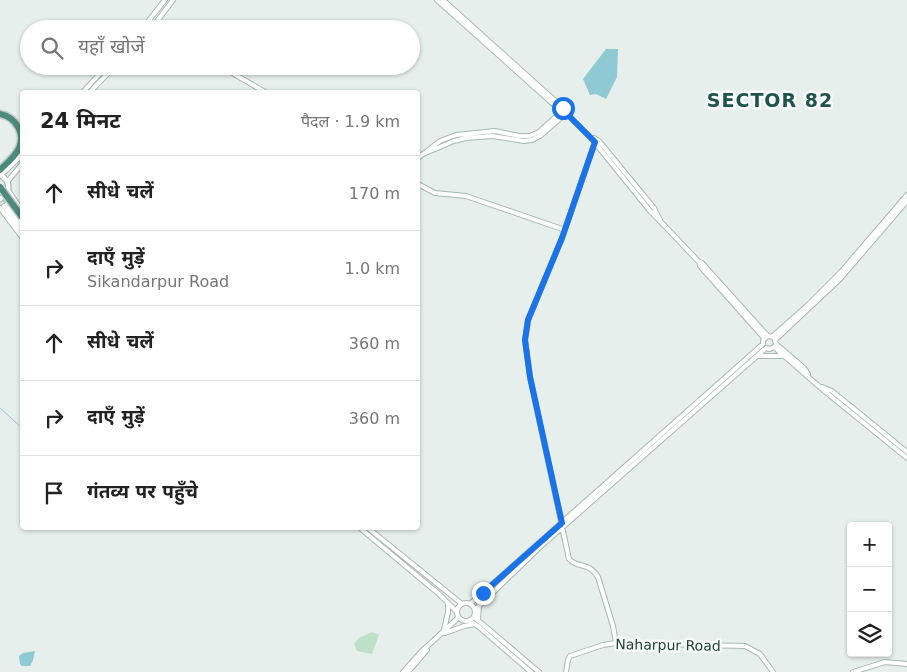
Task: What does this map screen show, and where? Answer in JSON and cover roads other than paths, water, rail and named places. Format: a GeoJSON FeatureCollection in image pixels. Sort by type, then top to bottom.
{"type":"FeatureCollection","features":[{"type":"Feature","properties":{"kind":"highway"},"geometry":{"type":"LineString","coordinates":[[0,114],[8,116],[20,130]]}},
{"type":"Feature","properties":{"kind":"highway"},"geometry":{"type":"LineString","coordinates":[[0,173],[18,150],[20,143]]}},
{"type":"Feature","properties":{"kind":"highway"},"geometry":{"type":"LineString","coordinates":[[0,186],[20,214]]}},
{"type":"Feature","properties":{"kind":"main road"},"geometry":{"type":"LineString","coordinates":[[0,173],[7,182],[8,190],[6,195],[0,199]]}},
{"type":"Feature","properties":{"kind":"street"},"geometry":{"type":"LineString","coordinates":[[149,20],[165,0]]}},
{"type":"Feature","properties":{"kind":"street"},"geometry":{"type":"LineString","coordinates":[[159,20],[173,0]]}},
{"type":"Feature","properties":{"kind":"street"},"geometry":{"type":"LineString","coordinates":[[436,0],[594,140],[651,212],[772,340],[804,368],[806,373],[824,388],[832,391],[907,452]]}},
{"type":"Feature","properties":{"kind":"street"},"geometry":{"type":"LineString","coordinates":[[443,0],[563,112]]}},
{"type":"Feature","properties":{"kind":"street"},"geometry":{"type":"LineString","coordinates":[[85,90],[99,75]]}},
{"type":"Feature","properties":{"kind":"street"},"geometry":{"type":"LineString","coordinates":[[92,90],[107,75]]}},
{"type":"Feature","properties":{"kind":"street"},"geometry":{"type":"LineString","coordinates":[[236,75],[262,90]]}},
{"type":"Feature","properties":{"kind":"street"},"geometry":{"type":"LineString","coordinates":[[420,156],[454,141],[466,138],[492,136],[522,141],[532,140],[540,136],[563,112]]}},
{"type":"Feature","properties":{"kind":"street"},"geometry":{"type":"LineString","coordinates":[[594,140],[564,230],[528,320],[525,340],[530,377],[570,562],[588,566],[598,577],[613,626],[616,643]]}},
{"type":"Feature","properties":{"kind":"street"},"geometry":{"type":"LineString","coordinates":[[0,173],[20,157]]}},
{"type":"Feature","properties":{"kind":"street"},"geometry":{"type":"LineString","coordinates":[[7,182],[20,166]]}},
{"type":"Feature","properties":{"kind":"street"},"geometry":{"type":"LineString","coordinates":[[420,185],[435,193],[466,196],[564,230]]}},
{"type":"Feature","properties":{"kind":"street"},"geometry":{"type":"LineString","coordinates":[[8,190],[20,208]]}},
{"type":"Feature","properties":{"kind":"street"},"geometry":{"type":"LineString","coordinates":[[370,530],[462,604],[470,604],[757,356],[841,272],[907,195]]}},
{"type":"Feature","properties":{"kind":"street"},"geometry":{"type":"LineString","coordinates":[[475,610],[562,525],[715,386],[765,346],[840,280],[907,201]]}},
{"type":"Feature","properties":{"kind":"street"},"geometry":{"type":"LineString","coordinates":[[4,206],[20,222]]}},
{"type":"Feature","properties":{"kind":"street"},"geometry":{"type":"LineString","coordinates":[[4,206],[20,228]]}},
{"type":"Feature","properties":{"kind":"street"},"geometry":{"type":"LineString","coordinates":[[4,206],[20,234]]}},
{"type":"Feature","properties":{"kind":"street"},"geometry":{"type":"LineString","coordinates":[[772,340],[784,356],[907,458]]}},
{"type":"Feature","properties":{"kind":"street"},"geometry":{"type":"LineString","coordinates":[[757,356],[784,356]]}},
{"type":"Feature","properties":{"kind":"street"},"geometry":{"type":"LineString","coordinates":[[715,386],[719,390]]}},
{"type":"Feature","properties":{"kind":"street"},"geometry":{"type":"LineString","coordinates":[[362,530],[448,603],[456,611],[459,619],[465,622],[476,618]]}},
{"type":"Feature","properties":{"kind":"street"},"geometry":{"type":"LineString","coordinates":[[444,632],[448,603]]}},
{"type":"Feature","properties":{"kind":"street"},"geometry":{"type":"LineString","coordinates":[[456,611],[462,604]]}},
{"type":"Feature","properties":{"kind":"street"},"geometry":{"type":"LineString","coordinates":[[470,604],[475,610],[476,618],[539,672]]}},
{"type":"Feature","properties":{"kind":"street"},"geometry":{"type":"LineString","coordinates":[[476,618],[479,605]]}},
{"type":"Feature","properties":{"kind":"street"},"geometry":{"type":"LineString","coordinates":[[403,672],[420,652],[459,619]]}},
{"type":"Feature","properties":{"kind":"street"},"geometry":{"type":"LineString","coordinates":[[470,621],[531,672]]}},
{"type":"Feature","properties":{"kind":"street"},"geometry":{"type":"LineString","coordinates":[[408,672],[444,632],[475,624]]}},
{"type":"Feature","properties":{"kind":"street","name":"Naharpur Road"},"geometry":{"type":"LineString","coordinates":[[566,672],[570,656],[603,645],[616,643],[745,646],[760,654],[773,672]]}},
{"type":"Feature","properties":{"kind":"street"},"geometry":{"type":"LineString","coordinates":[[853,672],[885,662],[907,664]]}},
{"type":"Feature","properties":{"kind":"water"},"geometry":{"type":"Polygon","coordinates":[[[606,49],[618,49],[617,77],[606,99],[596,94],[590,95],[583,79],[606,49]]]}},
{"type":"Feature","properties":{"kind":"water"},"geometry":{"type":"Polygon","coordinates":[[[35,651],[30,666],[22,666],[20,664],[19,656],[23,653],[35,651]]]}},
{"type":"Feature","properties":{"kind":"waterway"},"geometry":{"type":"LineString","coordinates":[[0,408],[20,426]]}},
{"type":"Feature","properties":{"kind":"tunnel"},"geometry":{"type":"LineString","coordinates":[[0,194],[7,204]]}},
{"type":"Feature","properties":{"kind":"district","name":"SECTOR 82"},"geometry":{"type":"Point","coordinates":[770,100]}}]}
